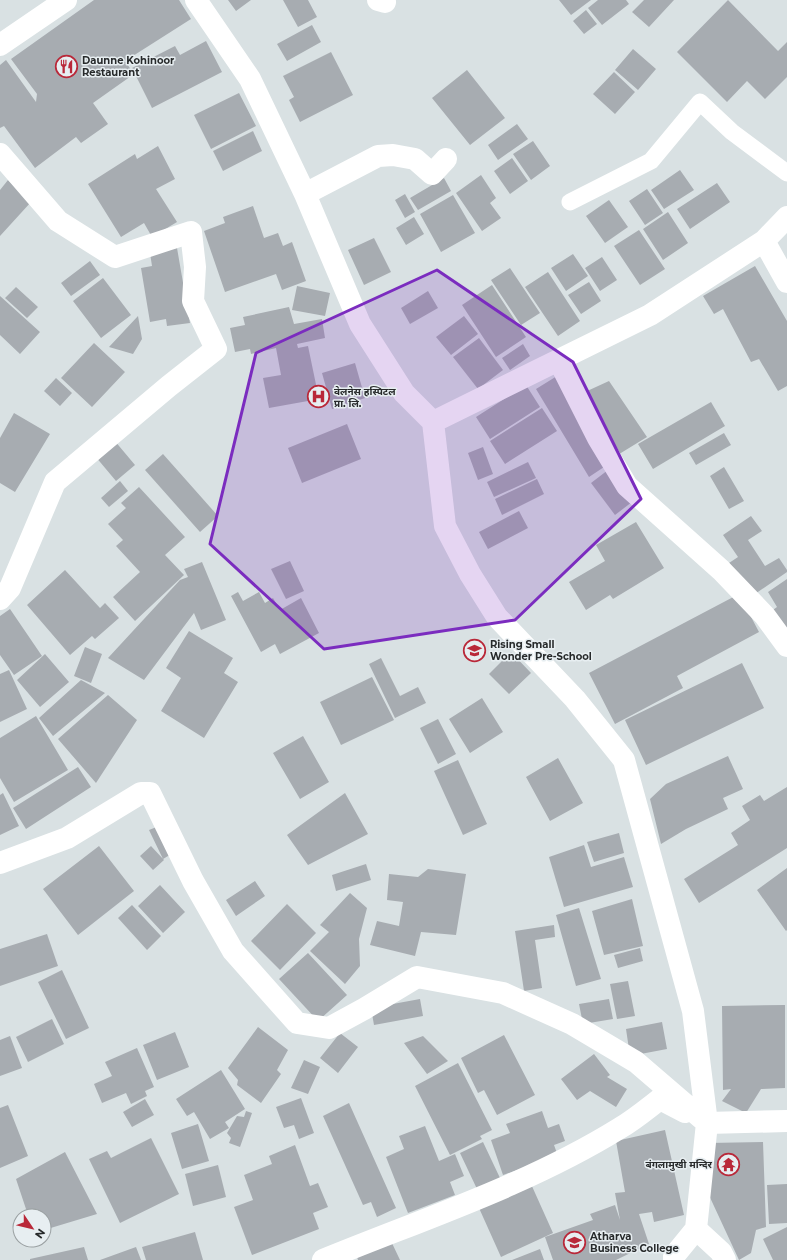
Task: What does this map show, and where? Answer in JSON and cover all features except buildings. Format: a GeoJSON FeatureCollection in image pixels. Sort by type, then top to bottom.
{"type":"FeatureCollection","features":[{"type":"Feature","properties":{"kind":"street"},"geometry":{"type":"LineString","coordinates":[[0,45],[66,0]]}},
{"type":"Feature","properties":{"kind":"street"},"geometry":{"type":"LineString","coordinates":[[196,0],[250,80],[305,194],[360,324],[404,392],[433,422],[445,526],[470,574],[497,617],[575,699],[624,760],[693,1011],[707,1123],[696,1229],[674,1256],[674,1260]]}},
{"type":"Feature","properties":{"kind":"street"},"geometry":{"type":"LineString","coordinates":[[0,154],[58,220],[115,258],[191,232],[195,267],[193,301],[216,349],[168,386],[55,482],[10,588],[0,599]]}},
{"type":"Feature","properties":{"kind":"street"},"geometry":{"type":"LineString","coordinates":[[305,194],[378,156],[393,155],[415,159],[432,174],[446,158]]}},
{"type":"Feature","properties":{"kind":"street"},"geometry":{"type":"LineString","coordinates":[[433,422],[650,315],[764,241],[787,217]]}},
{"type":"Feature","properties":{"kind":"street"},"geometry":{"type":"LineString","coordinates":[[764,241],[787,282]]}},
{"type":"Feature","properties":{"kind":"street"},"geometry":{"type":"LineString","coordinates":[[559,361],[598,438],[628,486],[721,570],[765,616],[787,646]]}},
{"type":"Feature","properties":{"kind":"street"},"geometry":{"type":"LineString","coordinates":[[0,863],[67,838],[141,793],[150,793],[193,881],[233,951],[297,1023],[329,1028],[417,977],[502,993],[572,1024],[636,1062],[707,1123]]}},
{"type":"Feature","properties":{"kind":"street"},"geometry":{"type":"LineString","coordinates":[[323,1260],[484,1195],[541,1170],[621,1128],[660,1099],[707,1123],[787,1121]]}},
{"type":"Feature","properties":{"kind":"street"},"geometry":{"type":"LineString","coordinates":[[696,1229],[721,1252],[725,1260]]}},
{"type":"Feature","properties":{"kind":"lane"},"geometry":{"type":"LineString","coordinates":[[570,202],[651,161],[700,102],[732,132],[787,173]]}},
{"type":"Feature","properties":{"kind":"highlighted area"},"geometry":{"type":"Polygon","coordinates":[[[437,270],[573,362],[641,499],[515,620],[324,649],[210,544],[256,353],[437,270]]]}},
{"type":"Feature","properties":{"kind":"place","name":"Daunne Kohinoor Restaurant"},"geometry":{"type":"Point","coordinates":[66,66]}},
{"type":"Feature","properties":{"kind":"place","name":"वेलनेस हस्पिटल प्रा. लि."},"geometry":{"type":"Point","coordinates":[318,397]}},
{"type":"Feature","properties":{"kind":"place","name":"Rising Small Wonder Pre-School"},"geometry":{"type":"Point","coordinates":[475,650]}},
{"type":"Feature","properties":{"kind":"place","name":"बंगलामुखी मन्दिर"},"geometry":{"type":"Point","coordinates":[728,1164]}},
{"type":"Feature","properties":{"kind":"place","name":"Atharva Business College"},"geometry":{"type":"Point","coordinates":[574,1242]}}]}
